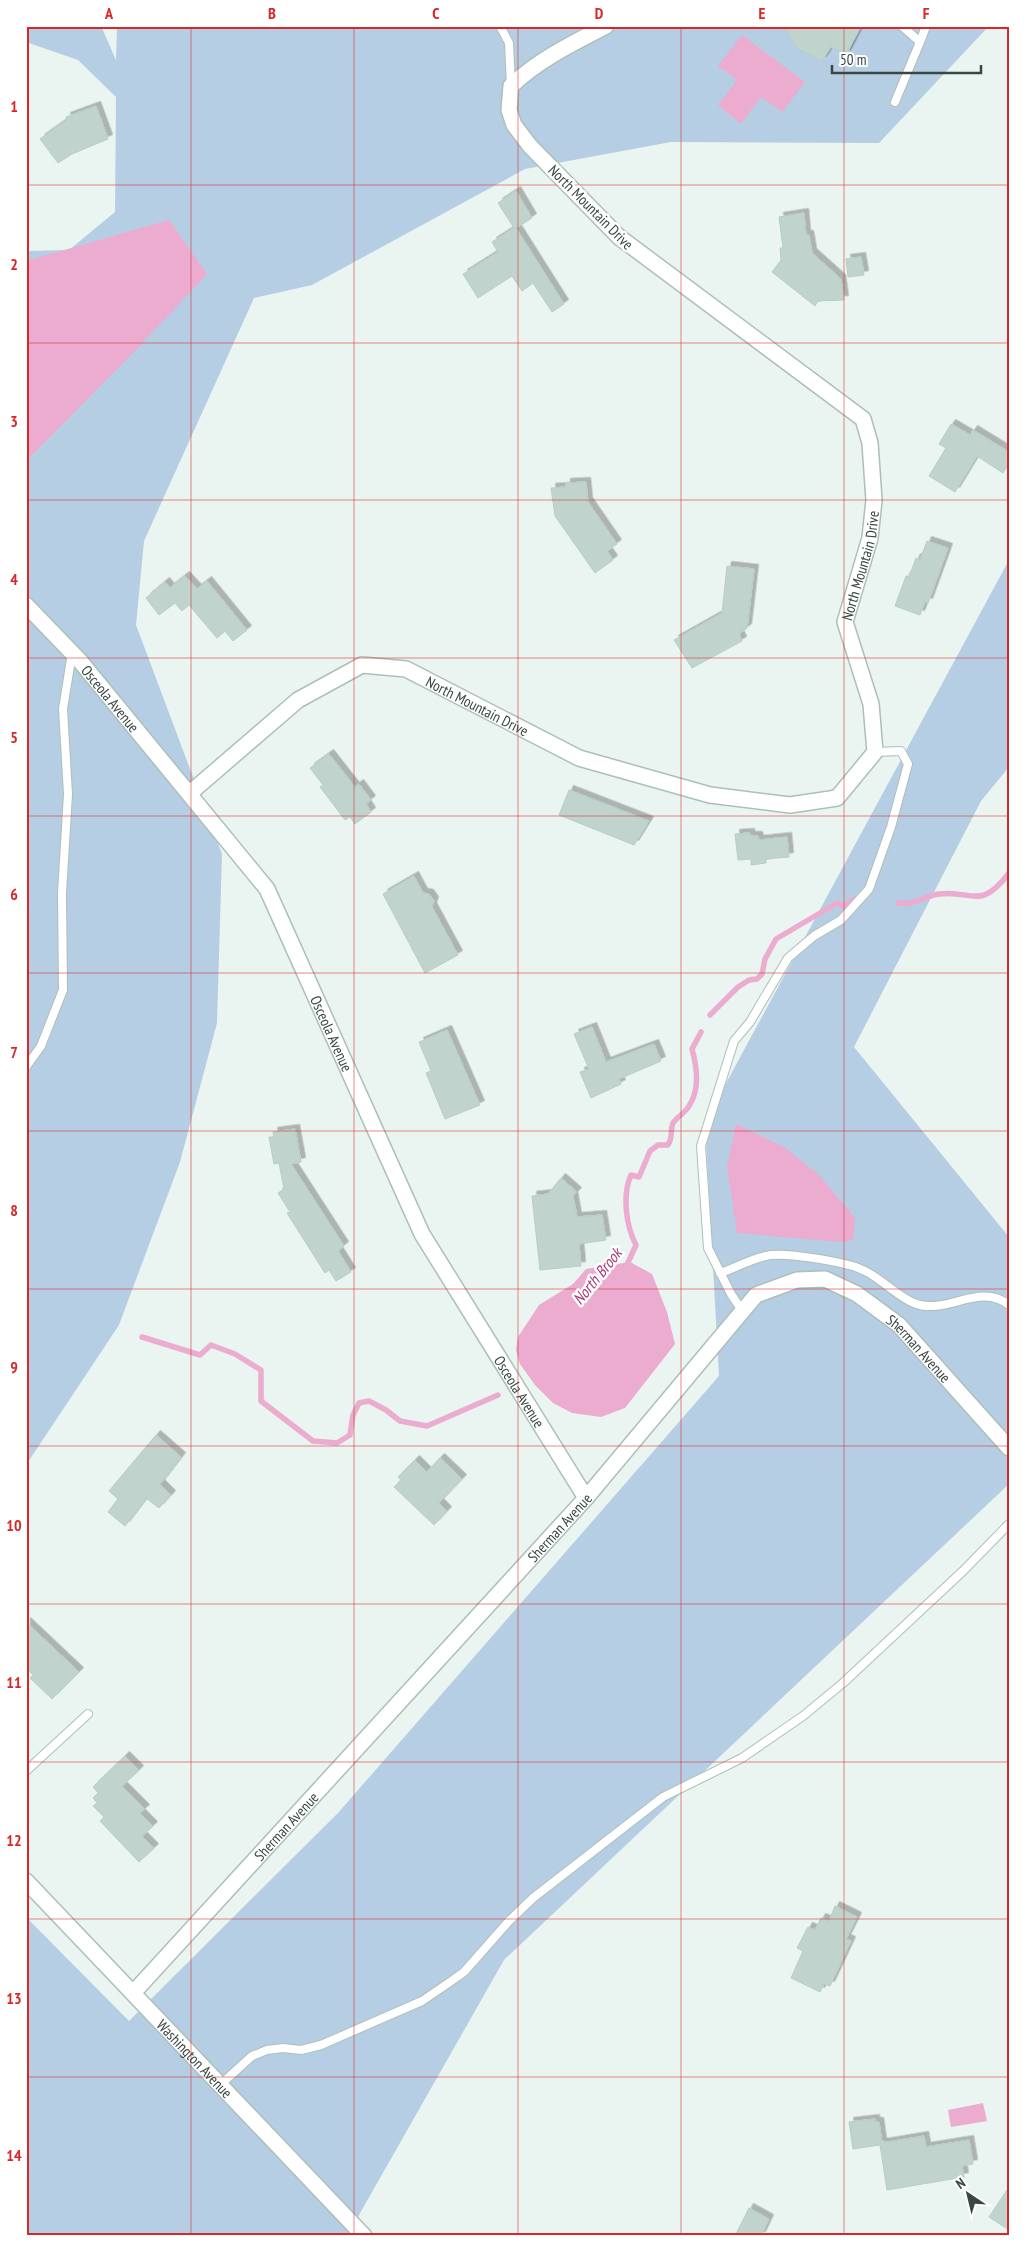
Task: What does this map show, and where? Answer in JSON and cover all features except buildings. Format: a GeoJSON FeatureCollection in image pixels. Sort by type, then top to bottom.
{"type":"FeatureCollection","features":[{"type":"Feature","properties":{"kind":"street"},"geometry":{"type":"LineString","coordinates":[[511,86],[521,76],[558,51],[606,26]]}},
{"type":"Feature","properties":{"kind":"street","name":"North Mountain Drive"},"geometry":{"type":"LineString","coordinates":[[190,793],[298,700],[362,665],[406,669],[579,758],[710,794],[790,805],[837,798],[875,752],[871,704],[845,622],[870,538],[874,500],[870,443],[863,419],[618,237],[530,146],[514,125],[509,110],[511,86]]}},
{"type":"Feature","properties":{"kind":"street","name":"Osceola Avenue"},"geometry":{"type":"LineString","coordinates":[[26,605],[72,653],[190,793],[267,889],[422,1234],[586,1498]]}},
{"type":"Feature","properties":{"kind":"street","name":"Sherman Avenue"},"geometry":{"type":"LineString","coordinates":[[134,1992],[586,1498],[756,1295],[797,1280],[825,1278],[857,1294],[899,1325],[1009,1448]]}},
{"type":"Feature","properties":{"kind":"street","name":"Washington Avenue"},"geometry":{"type":"LineString","coordinates":[[26,1881],[134,1992],[364,2236]]}},
{"type":"Feature","properties":{"kind":"lane"},"geometry":{"type":"LineString","coordinates":[[500,26],[509,42],[511,86]]}},
{"type":"Feature","properties":{"kind":"lane"},"geometry":{"type":"LineString","coordinates":[[902,26],[920,42]]}},
{"type":"Feature","properties":{"kind":"lane"},"geometry":{"type":"LineString","coordinates":[[895,102],[926,26]]}},
{"type":"Feature","properties":{"kind":"lane"},"geometry":{"type":"LineString","coordinates":[[26,1067],[41,1046],[63,990],[62,894],[68,794],[64,709],[72,653]]}},
{"type":"Feature","properties":{"kind":"lane"},"geometry":{"type":"LineString","coordinates":[[743,1312],[708,1248],[701,1146],[734,1041],[750,1022],[788,958],[814,936],[841,920],[869,888],[891,827],[908,764],[901,750],[875,752]]}},
{"type":"Feature","properties":{"kind":"lane"},"geometry":{"type":"LineString","coordinates":[[720,1273],[771,1255],[809,1258],[864,1270],[919,1305],[932,1306],[987,1295],[1001,1299],[1009,1305]]}},
{"type":"Feature","properties":{"kind":"lane"},"geometry":{"type":"LineString","coordinates":[[220,2084],[252,2056],[267,2050],[283,2048],[301,2050],[321,2045],[422,2001],[464,1972],[509,1921],[533,1898],[663,1797],[742,1758],[803,1716],[843,1683],[964,1571],[1009,1524]]}},
{"type":"Feature","properties":{"kind":"lane"},"geometry":{"type":"LineString","coordinates":[[26,1772],[88,1714]]}},
{"type":"Feature","properties":{"kind":"shaded area"},"geometry":{"type":"Polygon","coordinates":[[[26,26],[101,26],[116,60],[117,26],[989,26],[879,143],[671,142],[525,169],[312,285],[254,298],[144,541],[136,625],[222,854],[217,1023],[180,1162],[119,1325],[26,1465],[26,251],[69,250],[115,212],[116,97],[78,60],[26,42],[26,26]]]}},
{"type":"Feature","properties":{"kind":"shaded area"},"geometry":{"type":"Polygon","coordinates":[[[1009,560],[1009,767],[981,801],[854,1047],[1009,1237],[1009,1484],[504,1960],[347,2236],[26,2236],[26,1917],[129,2021],[338,1813],[719,1376],[705,1122],[1009,560]]]}},
{"type":"Feature","properties":{"kind":"water"},"geometry":{"type":"Polygon","coordinates":[[[742,35],[805,82],[782,112],[761,97],[741,124],[718,105],[737,80],[718,66],[742,35]]]}},
{"type":"Feature","properties":{"kind":"water"},"geometry":{"type":"Polygon","coordinates":[[[169,220],[207,274],[134,352],[26,461],[26,261],[169,220]]]}},
{"type":"Feature","properties":{"kind":"water"},"geometry":{"type":"Polygon","coordinates":[[[736,1124],[784,1147],[819,1175],[855,1218],[853,1240],[840,1242],[737,1233],[727,1166],[736,1124]]]}},
{"type":"Feature","properties":{"kind":"water"},"geometry":{"type":"Polygon","coordinates":[[[630,1262],[652,1274],[667,1312],[675,1344],[625,1408],[601,1417],[572,1413],[553,1403],[535,1385],[520,1364],[516,1350],[518,1337],[539,1305],[573,1284],[586,1269],[630,1262]]]}},
{"type":"Feature","properties":{"kind":"water"},"geometry":{"type":"Polygon","coordinates":[[[983,2103],[987,2121],[951,2127],[948,2110],[983,2103]]]}},
{"type":"Feature","properties":{"kind":"waterway","name":"North Brook"},"geometry":{"type":"LineString","coordinates":[[898,903],[914,902],[939,894],[983,895],[991,892],[1009,873]]}},
{"type":"Feature","properties":{"kind":"waterway","name":"North Brook"},"geometry":{"type":"LineString","coordinates":[[710,1015],[738,987],[749,980],[757,979],[762,974],[765,959],[776,939],[837,903],[843,906],[855,899]]}},
{"type":"Feature","properties":{"kind":"waterway","name":"North Brook"},"geometry":{"type":"LineString","coordinates":[[626,1267],[636,1245],[626,1210],[628,1183],[631,1175],[639,1177],[650,1151],[658,1145],[668,1145],[673,1123],[692,1100],[696,1086],[692,1049],[701,1032]]}},
{"type":"Feature","properties":{"kind":"waterway","name":"North Brook"},"geometry":{"type":"LineString","coordinates":[[142,1337],[200,1355],[211,1345],[235,1354],[261,1370],[261,1401],[313,1441],[337,1443],[350,1435],[353,1415],[359,1403],[369,1401],[386,1410],[400,1421],[427,1426],[498,1395]]}}]}
